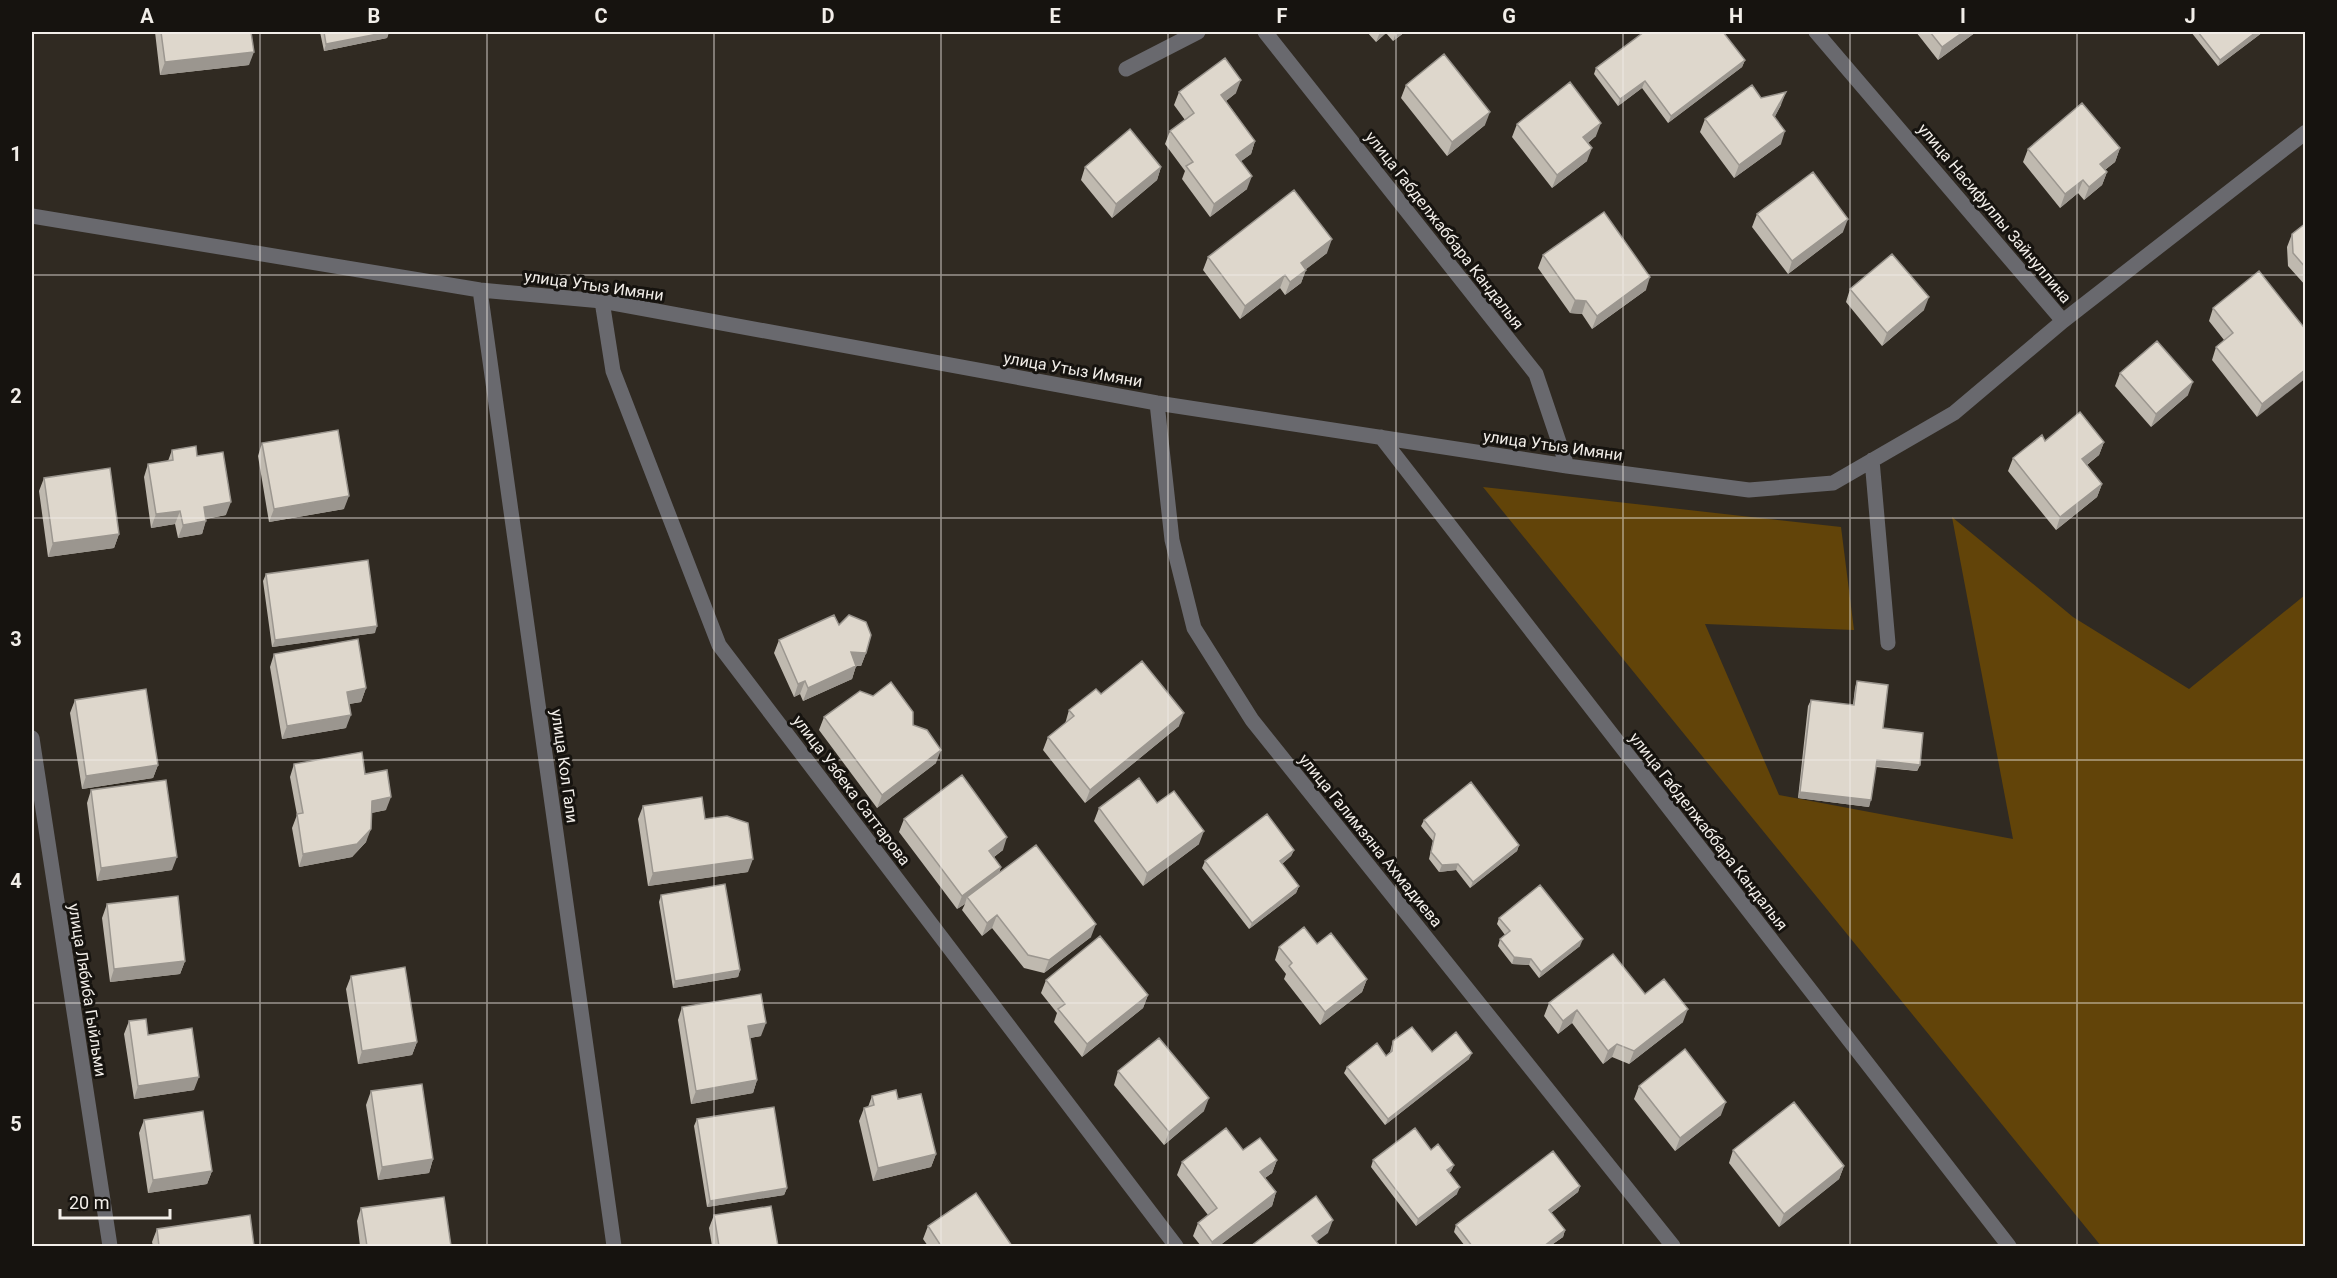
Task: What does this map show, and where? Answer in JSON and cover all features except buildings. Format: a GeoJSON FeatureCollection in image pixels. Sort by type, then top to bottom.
{"type":"FeatureCollection","features":[{"type":"Feature","properties":{"kind":"street"},"geometry":{"type":"LineString","coordinates":[[1126,69],[1198,32]]}},
{"type":"Feature","properties":{"kind":"street","name":"улица Габделжаббара Кандалыя"},"geometry":{"type":"LineString","coordinates":[[1265,32],[1536,374],[1567,466]]}},
{"type":"Feature","properties":{"kind":"street","name":"улица Насифуллы Зайнуллина"},"geometry":{"type":"LineString","coordinates":[[1816,32],[2063,321],[2306,132]]}},
{"type":"Feature","properties":{"kind":"street","name":"улица Утыз Имяни"},"geometry":{"type":"LineString","coordinates":[[32,216],[480,290],[602,301],[1157,403],[1567,466],[1749,490],[1833,483],[1954,413],[2063,321]]}},
{"type":"Feature","properties":{"kind":"street","name":"улица Кол Гали"},"geometry":{"type":"LineString","coordinates":[[480,290],[614,1246]]}},
{"type":"Feature","properties":{"kind":"street","name":"улица Узбека Саттарова"},"geometry":{"type":"LineString","coordinates":[[602,301],[613,371],[719,645],[1176,1246]]}},
{"type":"Feature","properties":{"kind":"street","name":"улица Галимзяна Ахмадиева"},"geometry":{"type":"LineString","coordinates":[[1157,403],[1172,540],[1194,628],[1252,720],[1673,1246]]}},
{"type":"Feature","properties":{"kind":"street","name":"улица Габделжаббара Кандалыя"},"geometry":{"type":"LineString","coordinates":[[1381,438],[2009,1246]]}},
{"type":"Feature","properties":{"kind":"street"},"geometry":{"type":"LineString","coordinates":[[1872,460],[1887,643]]}},
{"type":"Feature","properties":{"kind":"street","name":"улица Лябиба Гыйльми"},"geometry":{"type":"LineString","coordinates":[[32,738],[110,1246]]}},
{"type":"Feature","properties":{"kind":"shaded area"},"geometry":{"type":"Polygon","coordinates":[[[1483,487],[1841,527],[1854,630],[1705,624],[1779,795],[2013,839],[1952,517],[2073,617],[2189,689],[2305,595],[2305,1246],[2101,1246],[1483,487]]]}}]}
